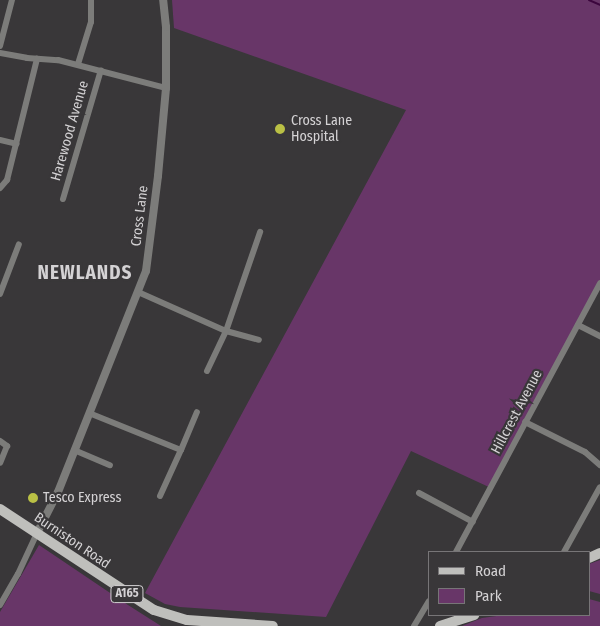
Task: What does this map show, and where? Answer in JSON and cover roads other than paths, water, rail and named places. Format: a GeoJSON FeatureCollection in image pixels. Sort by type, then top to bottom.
{"type":"FeatureCollection","features":[{"type":"Feature","properties":{"kind":"main road","name":"Burniston Road"},"geometry":{"type":"LineString","coordinates":[[0,509],[154,610],[187,620],[274,626]]}},
{"type":"Feature","properties":{"kind":"main road"},"geometry":{"type":"LineString","coordinates":[[440,626],[471,616]]}},
{"type":"Feature","properties":{"kind":"street"},"geometry":{"type":"LineString","coordinates":[[0,46],[12,0]]}},
{"type":"Feature","properties":{"kind":"street"},"geometry":{"type":"LineString","coordinates":[[78,64],[91,22],[90,0]]}},
{"type":"Feature","properties":{"kind":"street","name":"Cross Lane"},"geometry":{"type":"LineString","coordinates":[[37,533],[47,516],[146,271],[158,176],[166,88],[164,0]]}},
{"type":"Feature","properties":{"kind":"street"},"geometry":{"type":"LineString","coordinates":[[0,53],[78,64],[166,88]]}},
{"type":"Feature","properties":{"kind":"street"},"geometry":{"type":"LineString","coordinates":[[0,188],[7,180],[37,59]]}},
{"type":"Feature","properties":{"kind":"street","name":"Harewood Avenue"},"geometry":{"type":"LineString","coordinates":[[63,199],[101,70]]}},
{"type":"Feature","properties":{"kind":"street"},"geometry":{"type":"LineString","coordinates":[[0,140],[17,144]]}},
{"type":"Feature","properties":{"kind":"street"},"geometry":{"type":"LineString","coordinates":[[207,371],[226,331],[260,232]]}},
{"type":"Feature","properties":{"kind":"street"},"geometry":{"type":"LineString","coordinates":[[0,294],[19,244]]}},
{"type":"Feature","properties":{"kind":"street","name":"Hillcrest Avenue"},"geometry":{"type":"LineString","coordinates":[[457,551],[600,283]]}},
{"type":"Feature","properties":{"kind":"street"},"geometry":{"type":"LineString","coordinates":[[138,292],[226,331],[259,340]]}},
{"type":"Feature","properties":{"kind":"street"},"geometry":{"type":"LineString","coordinates":[[578,325],[600,336]]}},
{"type":"Feature","properties":{"kind":"street"},"geometry":{"type":"LineString","coordinates":[[160,496],[197,412]]}},
{"type":"Feature","properties":{"kind":"street"},"geometry":{"type":"LineString","coordinates":[[89,413],[181,450]]}},
{"type":"Feature","properties":{"kind":"street"},"geometry":{"type":"LineString","coordinates":[[525,422],[585,452],[600,465]]}},
{"type":"Feature","properties":{"kind":"street"},"geometry":{"type":"LineString","coordinates":[[0,441],[7,446],[0,463]]}},
{"type":"Feature","properties":{"kind":"street"},"geometry":{"type":"LineString","coordinates":[[74,450],[110,466]]}},
{"type":"Feature","properties":{"kind":"street"},"geometry":{"type":"LineString","coordinates":[[565,551],[600,486]]}},
{"type":"Feature","properties":{"kind":"street"},"geometry":{"type":"LineString","coordinates":[[419,493],[473,522]]}},
{"type":"Feature","properties":{"kind":"street"},"geometry":{"type":"LineString","coordinates":[[0,604],[18,574],[37,533]]}},
{"type":"Feature","properties":{"kind":"street"},"geometry":{"type":"LineString","coordinates":[[414,626],[428,603]]}},
{"type":"Feature","properties":{"kind":"waterway"},"geometry":{"type":"LineString","coordinates":[[589,0],[600,5]]}},
{"type":"Feature","properties":{"kind":"place","name":"Cross Lane Hospital"},"geometry":{"type":"Point","coordinates":[280,129]}},
{"type":"Feature","properties":{"kind":"place","name":"Tesco Express"},"geometry":{"type":"Point","coordinates":[33,498]}},
{"type":"Feature","properties":{"kind":"district","name":"NEWLANDS"},"geometry":{"type":"Point","coordinates":[85,273]}}]}
